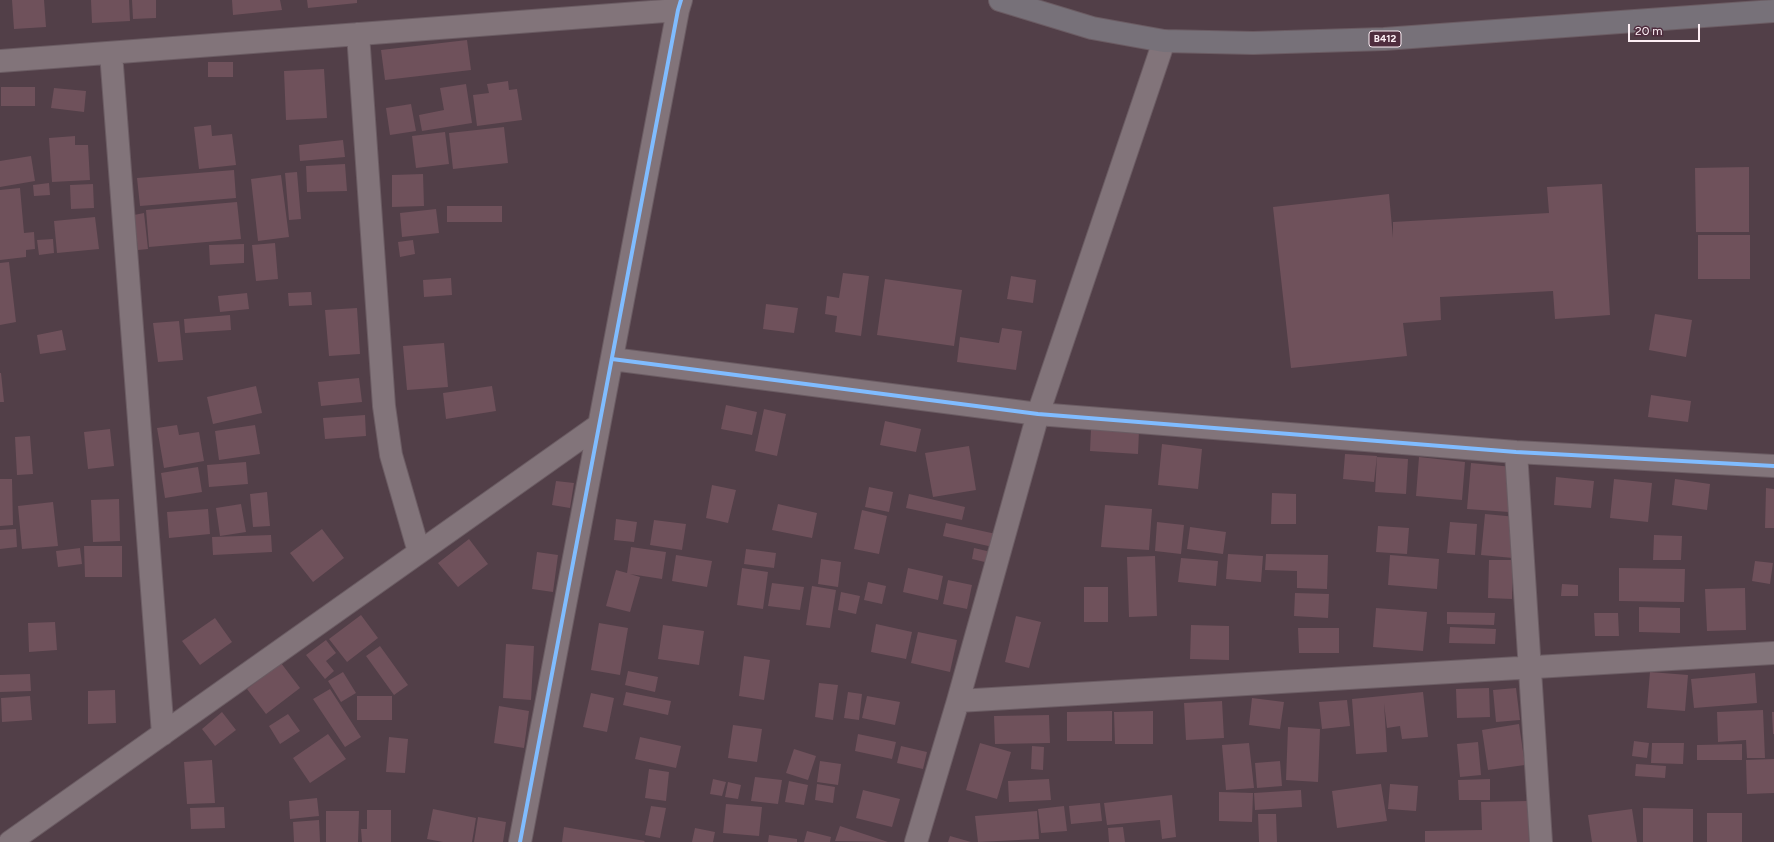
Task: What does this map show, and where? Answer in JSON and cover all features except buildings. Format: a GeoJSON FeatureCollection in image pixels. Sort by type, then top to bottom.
{"type":"FeatureCollection","features":[{"type":"Feature","properties":{"kind":"main road","name":"B412"},"geometry":{"type":"LineString","coordinates":[[1000,0],[1092,28],[1164,41],[1253,42],[1384,38],[1774,11]]}},
{"type":"Feature","properties":{"kind":"street"},"geometry":{"type":"LineString","coordinates":[[0,61],[358,34],[679,5],[520,842]]}},
{"type":"Feature","properties":{"kind":"street"},"geometry":{"type":"LineString","coordinates":[[358,34],[384,406],[391,454],[420,552]]}},
{"type":"Feature","properties":{"kind":"street"},"geometry":{"type":"LineString","coordinates":[[916,842],[958,702],[1038,414],[1164,41]]}},
{"type":"Feature","properties":{"kind":"street"},"geometry":{"type":"LineString","coordinates":[[111,53],[163,734]]}},
{"type":"Feature","properties":{"kind":"street"},"geometry":{"type":"LineString","coordinates":[[612,359],[1038,414],[1516,452],[1774,466]]}},
{"type":"Feature","properties":{"kind":"street"},"geometry":{"type":"LineString","coordinates":[[10,842],[599,424]]}},
{"type":"Feature","properties":{"kind":"street"},"geometry":{"type":"LineString","coordinates":[[1516,452],[1541,842]]}},
{"type":"Feature","properties":{"kind":"street"},"geometry":{"type":"LineString","coordinates":[[958,702],[1774,652]]}},
{"type":"Feature","properties":{"kind":"cycle path"},"geometry":{"type":"LineString","coordinates":[[520,842],[681,0]]}},
{"type":"Feature","properties":{"kind":"cycle path"},"geometry":{"type":"LineString","coordinates":[[612,359],[1038,414],[1516,452],[1774,466]]}}]}
